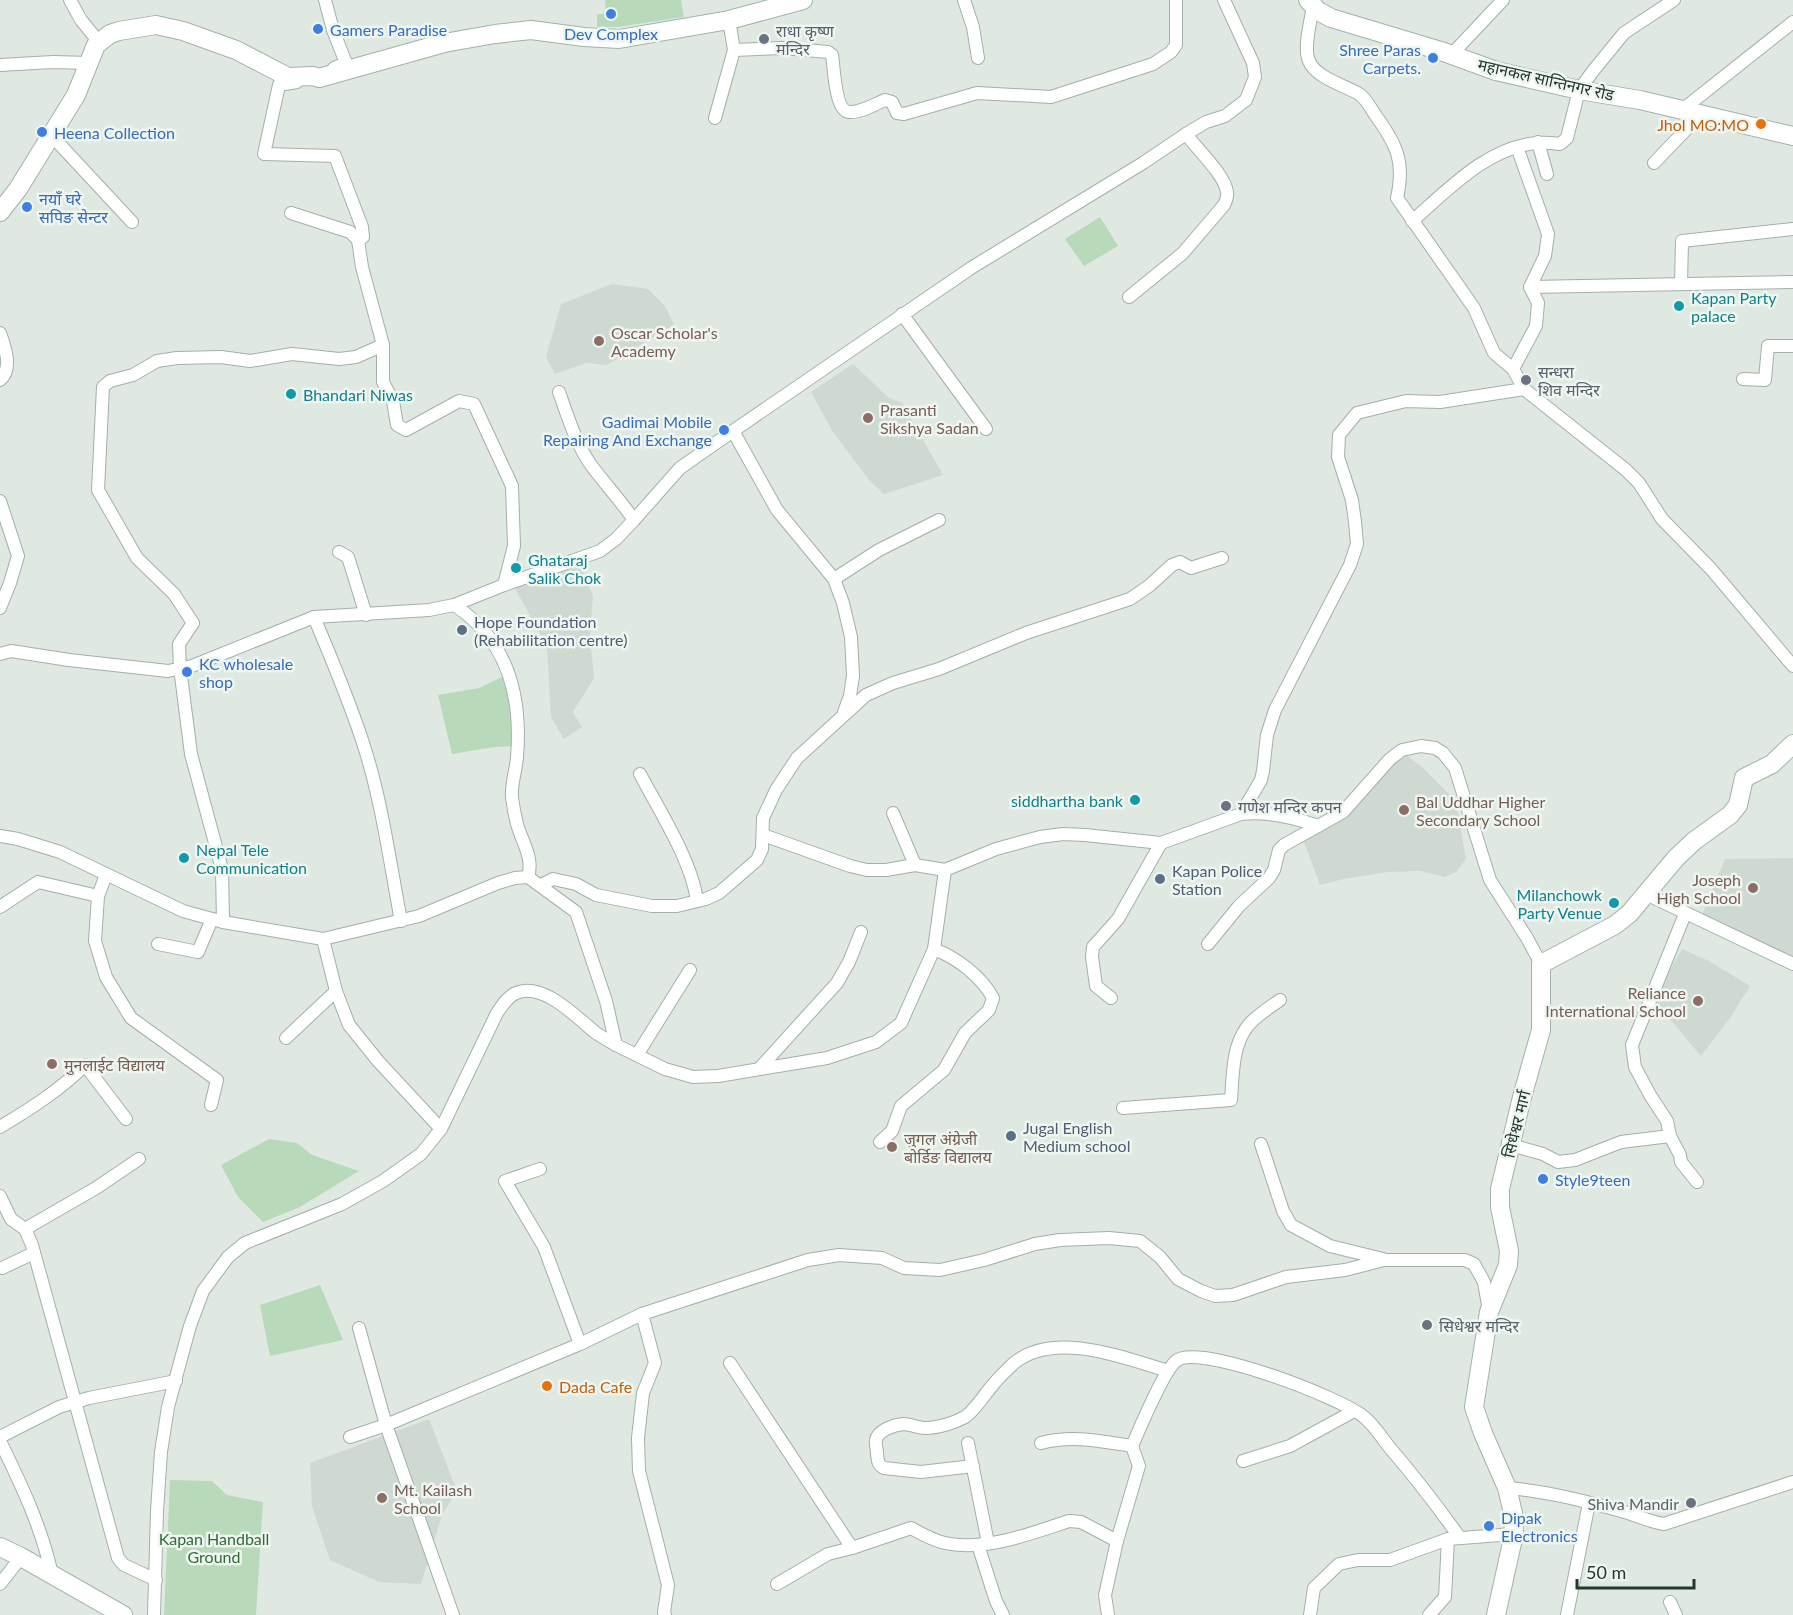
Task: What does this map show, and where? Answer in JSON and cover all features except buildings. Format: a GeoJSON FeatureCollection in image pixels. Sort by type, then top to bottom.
{"type":"FeatureCollection","features":[{"type":"Feature","properties":{"kind":"main road"},"geometry":{"type":"LineString","coordinates":[[0,212],[18,189],[76,95],[99,42],[119,31],[156,25],[183,31],[236,50],[288,77],[316,77],[444,43],[495,34],[531,30],[619,39],[729,20],[753,7],[802,0]]}},
{"type":"Feature","properties":{"kind":"main road","name":"महानकल सान्तिनगर रोड"},"geometry":{"type":"LineString","coordinates":[[1310,3],[1331,18],[1452,54],[1496,71],[1579,90],[1640,100],[1793,136]]}},
{"type":"Feature","properties":{"kind":"main road"},"geometry":{"type":"LineString","coordinates":[[1541,964],[1615,925],[1629,914],[1676,858],[1694,841],[1730,815],[1738,805],[1744,778],[1772,764],[1793,744]]}},
{"type":"Feature","properties":{"kind":"main road","name":"सिधेश्वर मार्ग"},"geometry":{"type":"LineString","coordinates":[[1496,1615],[1514,1534],[1513,1513],[1507,1488],[1474,1407],[1489,1312],[1508,1265],[1509,1251],[1500,1207],[1500,1189],[1541,1030],[1541,964]]}},
{"type":"Feature","properties":{"kind":"main road"},"geometry":{"type":"LineString","coordinates":[[0,1547],[123,1615]]}},
{"type":"Feature","properties":{"kind":"street"},"geometry":{"type":"LineString","coordinates":[[70,0],[81,20],[99,42]]}},
{"type":"Feature","properties":{"kind":"street"},"geometry":{"type":"LineString","coordinates":[[326,0],[333,30],[346,63],[316,77],[279,85],[264,154],[335,156],[362,227],[363,237],[358,240]]}},
{"type":"Feature","properties":{"kind":"street"},"geometry":{"type":"LineString","coordinates":[[964,0],[973,27],[978,58]]}},
{"type":"Feature","properties":{"kind":"street"},"geometry":{"type":"LineString","coordinates":[[734,50],[783,48],[828,52],[832,55],[843,110],[858,111],[885,100],[892,102],[897,113],[904,114],[977,93],[1051,97],[1153,64],[1171,52],[1176,45],[1176,0]]}},
{"type":"Feature","properties":{"kind":"street"},"geometry":{"type":"LineString","coordinates":[[0,654],[11,651],[168,671],[203,662],[314,617],[429,610],[454,605],[600,551],[616,539],[680,468],[971,268],[1206,122],[1225,116],[1246,100],[1255,76],[1252,58],[1224,0]]}},
{"type":"Feature","properties":{"kind":"street"},"geometry":{"type":"LineString","coordinates":[[1452,54],[1503,0]]}},
{"type":"Feature","properties":{"kind":"street"},"geometry":{"type":"LineString","coordinates":[[1412,220],[1482,162],[1517,147],[1538,142],[1560,144],[1567,138],[1579,90],[1624,33],[1674,0]]}},
{"type":"Feature","properties":{"kind":"street"},"geometry":{"type":"LineString","coordinates":[[1310,3],[1308,60],[1315,70],[1362,96],[1392,139],[1400,171],[1397,198],[1474,308],[1494,353],[1513,369],[1524,389],[1626,470],[1639,483],[1662,519],[1711,569],[1793,666]]}},
{"type":"Feature","properties":{"kind":"street"},"geometry":{"type":"LineString","coordinates":[[715,118],[734,50],[729,20]]}},
{"type":"Feature","properties":{"kind":"street"},"geometry":{"type":"LineString","coordinates":[[1682,110],[1793,22]]}},
{"type":"Feature","properties":{"kind":"street"},"geometry":{"type":"LineString","coordinates":[[0,66],[53,62],[90,63]]}},
{"type":"Feature","properties":{"kind":"street"},"geometry":{"type":"LineString","coordinates":[[1654,163],[1701,114]]}},
{"type":"Feature","properties":{"kind":"street"},"geometry":{"type":"LineString","coordinates":[[1129,297],[1183,253],[1224,205],[1227,189],[1223,180],[1186,134]]}},
{"type":"Feature","properties":{"kind":"street"},"geometry":{"type":"LineString","coordinates":[[51,135],[132,222]]}},
{"type":"Feature","properties":{"kind":"street"},"geometry":{"type":"LineString","coordinates":[[1538,142],[1547,174]]}},
{"type":"Feature","properties":{"kind":"street"},"geometry":{"type":"LineString","coordinates":[[1517,147],[1548,234],[1545,256],[1530,287]]}},
{"type":"Feature","properties":{"kind":"street"},"geometry":{"type":"LineString","coordinates":[[291,213],[350,232],[358,240],[362,267],[383,345],[383,382],[393,401],[397,425],[406,430],[459,401],[474,404],[512,486],[514,546],[504,585]]}},
{"type":"Feature","properties":{"kind":"street"},"geometry":{"type":"LineString","coordinates":[[1681,284],[1682,241],[1793,229]]}},
{"type":"Feature","properties":{"kind":"street"},"geometry":{"type":"LineString","coordinates":[[1530,287],[1793,282]]}},
{"type":"Feature","properties":{"kind":"street"},"geometry":{"type":"LineString","coordinates":[[1513,369],[1536,326],[1538,303],[1530,287]]}},
{"type":"Feature","properties":{"kind":"street"},"geometry":{"type":"LineString","coordinates":[[902,314],[986,429]]}},
{"type":"Feature","properties":{"kind":"street"},"geometry":{"type":"LineString","coordinates":[[0,333],[8,366],[0,380]]}},
{"type":"Feature","properties":{"kind":"street"},"geometry":{"type":"LineString","coordinates":[[158,944],[198,952],[218,920],[222,868],[191,754],[180,668],[179,644],[194,623],[174,594],[137,558],[98,490],[103,387],[110,381],[134,375],[157,361],[177,357],[220,357],[250,361],[292,354],[339,359],[356,357],[383,345]]}},
{"type":"Feature","properties":{"kind":"street"},"geometry":{"type":"LineString","coordinates":[[1743,379],[1765,380],[1768,346],[1793,346]]}},
{"type":"Feature","properties":{"kind":"street"},"geometry":{"type":"LineString","coordinates":[[1241,814],[1261,780],[1270,722],[1350,565],[1357,544],[1352,500],[1338,457],[1339,435],[1357,412],[1406,401],[1440,402],[1524,389]]}},
{"type":"Feature","properties":{"kind":"street"},"geometry":{"type":"LineString","coordinates":[[559,392],[579,444],[591,465],[634,520]]}},
{"type":"Feature","properties":{"kind":"street"},"geometry":{"type":"LineString","coordinates":[[733,431],[777,510],[834,579],[843,603],[851,637],[853,676],[844,714]]}},
{"type":"Feature","properties":{"kind":"street"},"geometry":{"type":"LineString","coordinates":[[0,501],[18,556],[0,608]]}},
{"type":"Feature","properties":{"kind":"street"},"geometry":{"type":"LineString","coordinates":[[834,579],[879,550],[939,520]]}},
{"type":"Feature","properties":{"kind":"street"},"geometry":{"type":"LineString","coordinates":[[339,552],[348,557],[366,615]]}},
{"type":"Feature","properties":{"kind":"street"},"geometry":{"type":"LineString","coordinates":[[541,885],[553,879],[576,884],[596,894],[652,906],[677,906],[718,893],[757,860],[762,849],[763,818],[776,790],[797,758],[866,695],[893,683],[939,669],[1026,633],[1130,599],[1149,586],[1172,565],[1180,562],[1191,568],[1222,558]]}},
{"type":"Feature","properties":{"kind":"street"},"geometry":{"type":"LineString","coordinates":[[454,605],[485,631],[502,658],[512,681],[518,720],[518,755],[512,782],[512,796],[517,823],[528,854],[530,869],[528,877]]}},
{"type":"Feature","properties":{"kind":"street"},"geometry":{"type":"LineString","coordinates":[[314,617],[354,714],[365,748],[401,921]]}},
{"type":"Feature","properties":{"kind":"street"},"geometry":{"type":"LineString","coordinates":[[1208,944],[1239,906],[1269,878],[1274,870],[1279,850],[1284,845],[1329,822],[1343,812],[1390,759],[1402,750],[1420,746],[1435,748],[1443,753],[1455,768],[1490,880],[1541,964]]}},
{"type":"Feature","properties":{"kind":"street"},"geometry":{"type":"LineString","coordinates":[[640,774],[687,867],[697,901]]}},
{"type":"Feature","properties":{"kind":"street"},"geometry":{"type":"LineString","coordinates":[[893,813],[915,866]]}},
{"type":"Feature","properties":{"kind":"street"},"geometry":{"type":"LineString","coordinates":[[763,835],[867,870],[915,866],[945,870],[996,849],[1040,837],[1063,834],[1161,843],[1241,814],[1266,813],[1318,826]]}},
{"type":"Feature","properties":{"kind":"street"},"geometry":{"type":"LineString","coordinates":[[0,836],[60,852],[183,911],[218,920],[323,939],[419,916],[498,883],[528,877],[576,912],[606,1001],[616,1045]]}},
{"type":"Feature","properties":{"kind":"street"},"geometry":{"type":"LineString","coordinates":[[1111,998],[1096,986],[1093,947],[1119,919],[1161,843]]}},
{"type":"Feature","properties":{"kind":"street"},"geometry":{"type":"LineString","coordinates":[[154,1615],[157,1511],[161,1452],[168,1407],[190,1326],[203,1291],[228,1257],[245,1243],[342,1204],[383,1181],[421,1154],[441,1129],[497,1013],[516,993],[539,992],[553,999],[597,1034],[616,1045],[665,1069],[693,1077],[718,1076],[827,1058],[876,1042],[901,1023],[934,950],[945,870]]}},
{"type":"Feature","properties":{"kind":"street"},"geometry":{"type":"LineString","coordinates":[[106,875],[98,896],[95,941],[106,977],[131,1018],[217,1080],[211,1105]]}},
{"type":"Feature","properties":{"kind":"street"},"geometry":{"type":"LineString","coordinates":[[0,907],[38,882],[98,896]]}},
{"type":"Feature","properties":{"kind":"street"},"geometry":{"type":"LineString","coordinates":[[1646,894],[1793,964]]}},
{"type":"Feature","properties":{"kind":"street"},"geometry":{"type":"LineString","coordinates":[[1686,914],[1632,1045],[1635,1067],[1667,1121],[1670,1137],[1681,1161],[1697,1182]]}},
{"type":"Feature","properties":{"kind":"street"},"geometry":{"type":"LineString","coordinates":[[759,1069],[837,983],[849,962],[861,932]]}},
{"type":"Feature","properties":{"kind":"street"},"geometry":{"type":"LineString","coordinates":[[323,939],[336,991],[350,1025],[378,1061],[441,1129]]}},
{"type":"Feature","properties":{"kind":"street"},"geometry":{"type":"LineString","coordinates":[[880,1142],[892,1131],[901,1106],[944,1070],[965,1033],[990,1010],[993,998],[986,985],[950,955],[934,950]]}},
{"type":"Feature","properties":{"kind":"street"},"geometry":{"type":"LineString","coordinates":[[637,1055],[690,970]]}},
{"type":"Feature","properties":{"kind":"street"},"geometry":{"type":"LineString","coordinates":[[286,1038],[336,991]]}},
{"type":"Feature","properties":{"kind":"street"},"geometry":{"type":"LineString","coordinates":[[1124,1108],[1231,1100],[1235,1055],[1243,1035],[1254,1020],[1280,1000]]}},
{"type":"Feature","properties":{"kind":"street"},"geometry":{"type":"LineString","coordinates":[[0,1127],[46,1098],[85,1065],[126,1119]]}},
{"type":"Feature","properties":{"kind":"street"},"geometry":{"type":"LineString","coordinates":[[1511,1145],[1543,1154],[1558,1162],[1575,1160],[1622,1143],[1670,1137]]}},
{"type":"Feature","properties":{"kind":"street"},"geometry":{"type":"LineString","coordinates":[[1261,1144],[1283,1211],[1291,1225],[1330,1246],[1384,1260]]}},
{"type":"Feature","properties":{"kind":"street"},"geometry":{"type":"LineString","coordinates":[[26,1229],[140,1159]]}},
{"type":"Feature","properties":{"kind":"street"},"geometry":{"type":"LineString","coordinates":[[540,1169],[506,1180],[544,1247],[580,1344]]}},
{"type":"Feature","properties":{"kind":"street"},"geometry":{"type":"LineString","coordinates":[[0,1196],[11,1219],[26,1229],[34,1253],[118,1558],[124,1565],[156,1580]]}},
{"type":"Feature","properties":{"kind":"street"},"geometry":{"type":"LineString","coordinates":[[350,1437],[386,1425],[580,1344],[642,1314],[780,1268],[839,1255],[882,1258],[904,1268],[940,1270],[984,1260],[1035,1244],[1060,1240],[1109,1238],[1140,1241],[1160,1257],[1178,1279],[1215,1296],[1233,1295],[1286,1276],[1345,1270],[1384,1260],[1465,1260],[1474,1264],[1485,1282],[1489,1312]]}},
{"type":"Feature","properties":{"kind":"street"},"geometry":{"type":"LineString","coordinates":[[2,1268],[34,1253]]}},
{"type":"Feature","properties":{"kind":"street"},"geometry":{"type":"LineString","coordinates":[[642,1314],[655,1363],[643,1393],[638,1438],[639,1471],[668,1585],[665,1615]]}},
{"type":"Feature","properties":{"kind":"street"},"geometry":{"type":"LineString","coordinates":[[359,1328],[386,1425],[453,1615]]}},
{"type":"Feature","properties":{"kind":"street"},"geometry":{"type":"LineString","coordinates":[[973,1466],[921,1472],[884,1468],[877,1462],[876,1440],[879,1434],[903,1424],[925,1428],[939,1426],[966,1416],[993,1384],[1016,1362],[1030,1353],[1056,1347],[1087,1350],[1168,1371]]}},
{"type":"Feature","properties":{"kind":"street"},"geometry":{"type":"LineString","coordinates":[[1108,1615],[1105,1595],[1117,1541],[1139,1467],[1132,1446],[1168,1371],[1176,1360],[1185,1357],[1208,1358],[1266,1373],[1343,1404],[1364,1417],[1425,1488],[1454,1538],[1444,1597],[1429,1615]]}},
{"type":"Feature","properties":{"kind":"street"},"geometry":{"type":"LineString","coordinates":[[730,1363],[852,1548]]}},
{"type":"Feature","properties":{"kind":"street"},"geometry":{"type":"LineString","coordinates":[[52,1575],[48,1554],[27,1497],[0,1439],[59,1407],[176,1381]]}},
{"type":"Feature","properties":{"kind":"street"},"geometry":{"type":"LineString","coordinates":[[1243,1461],[1290,1446],[1354,1411]]}},
{"type":"Feature","properties":{"kind":"street"},"geometry":{"type":"LineString","coordinates":[[1041,1443],[1061,1438],[1087,1438],[1132,1446]]}},
{"type":"Feature","properties":{"kind":"street"},"geometry":{"type":"LineString","coordinates":[[968,1443],[983,1544],[996,1601],[1003,1615]]}},
{"type":"Feature","properties":{"kind":"street"},"geometry":{"type":"LineString","coordinates":[[1507,1488],[1588,1503],[1664,1524],[1793,1482]]}},
{"type":"Feature","properties":{"kind":"street"},"geometry":{"type":"LineString","coordinates":[[1567,1615],[1588,1503]]}},
{"type":"Feature","properties":{"kind":"street"},"geometry":{"type":"LineString","coordinates":[[777,1584],[828,1554],[911,1528],[929,1538],[960,1546],[983,1544],[1069,1521],[1081,1522],[1117,1541]]}},
{"type":"Feature","properties":{"kind":"street"},"geometry":{"type":"LineString","coordinates":[[1310,1615],[1314,1588],[1339,1564],[1358,1560],[1390,1560],[1454,1538],[1514,1534]]}},
{"type":"Feature","properties":{"kind":"street"},"geometry":{"type":"LineString","coordinates":[[0,1584],[21,1557]]}},
{"type":"Feature","properties":{"kind":"street"},"geometry":{"type":"LineString","coordinates":[[1670,1602],[1676,1615]]}},
{"type":"Feature","properties":{"kind":"shaded area","name":"Oscar Scholar's Academy"},"geometry":{"type":"Polygon","coordinates":[[[612,284],[648,289],[665,306],[674,325],[607,365],[586,363],[555,374],[546,357],[561,304],[612,284]]]}},
{"type":"Feature","properties":{"kind":"shaded area","name":"Prasanti Sikshya Sadan"},"geometry":{"type":"Polygon","coordinates":[[[853,364],[889,398],[902,403],[943,475],[884,494],[869,480],[833,432],[811,392],[853,364]]]}},
{"type":"Feature","properties":{"kind":"shaded area"},"geometry":{"type":"Polygon","coordinates":[[[579,562],[593,596],[590,636],[594,678],[573,712],[582,727],[564,739],[551,717],[547,647],[515,588],[579,562]]]}},
{"type":"Feature","properties":{"kind":"shaded area","name":"Bal Uddhar Higher Secondary School"},"geometry":{"type":"Polygon","coordinates":[[[1403,753],[1422,767],[1456,801],[1466,859],[1456,872],[1445,877],[1420,871],[1388,872],[1320,885],[1303,839],[1403,753]]]}},
{"type":"Feature","properties":{"kind":"shaded area","name":"Joseph High School"},"geometry":{"type":"Polygon","coordinates":[[[1793,858],[1793,958],[1701,917],[1725,859],[1793,858]]]}},
{"type":"Feature","properties":{"kind":"shaded area","name":"Reliance International School"},"geometry":{"type":"Polygon","coordinates":[[[1682,949],[1709,961],[1750,986],[1730,1018],[1701,1056],[1653,999],[1682,949]]]}},
{"type":"Feature","properties":{"kind":"shaded area","name":"Mt. Kailash School"},"geometry":{"type":"Polygon","coordinates":[[[429,1419],[457,1491],[442,1515],[421,1584],[379,1582],[330,1560],[312,1506],[310,1463],[429,1419]]]}},
{"type":"Feature","properties":{"kind":"green space"},"geometry":{"type":"Polygon","coordinates":[[[605,0],[681,0],[684,17],[618,27],[597,27],[597,14],[606,14],[605,0]]]}},
{"type":"Feature","properties":{"kind":"green space"},"geometry":{"type":"Polygon","coordinates":[[[1100,217],[1118,246],[1084,266],[1065,239],[1100,217]]]}},
{"type":"Feature","properties":{"kind":"green space"},"geometry":{"type":"Polygon","coordinates":[[[504,676],[510,698],[513,746],[452,754],[438,695],[479,688],[504,676]]]}},
{"type":"Feature","properties":{"kind":"green space"},"geometry":{"type":"Polygon","coordinates":[[[269,1139],[297,1143],[312,1155],[359,1171],[300,1207],[263,1222],[238,1197],[221,1165],[269,1139]]]}},
{"type":"Feature","properties":{"kind":"green space"},"geometry":{"type":"Polygon","coordinates":[[[320,1285],[343,1340],[270,1356],[260,1305],[320,1285]]]}},
{"type":"Feature","properties":{"kind":"green space","name":"Kapan Handball Ground"},"geometry":{"type":"Polygon","coordinates":[[[170,1480],[212,1481],[227,1495],[263,1502],[256,1615],[164,1615],[170,1480]]]}},
{"type":"Feature","properties":{"kind":"place","name":"Dev Complex"},"geometry":{"type":"Point","coordinates":[611,14]}},
{"type":"Feature","properties":{"kind":"place","name":"Gamers Paradise"},"geometry":{"type":"Point","coordinates":[318,29]}},
{"type":"Feature","properties":{"kind":"place","name":"राधा कृष्ण मन्दिर"},"geometry":{"type":"Point","coordinates":[764,39]}},
{"type":"Feature","properties":{"kind":"place","name":"Shree Paras Carpets."},"geometry":{"type":"Point","coordinates":[1433,58]}},
{"type":"Feature","properties":{"kind":"place","name":"Jhol MO:MO"},"geometry":{"type":"Point","coordinates":[1761,124]}},
{"type":"Feature","properties":{"kind":"place","name":"Heena Collection"},"geometry":{"type":"Point","coordinates":[42,132]}},
{"type":"Feature","properties":{"kind":"place","name":"नयाँ घरे सपिङ सेन्टर"},"geometry":{"type":"Point","coordinates":[27,207]}},
{"type":"Feature","properties":{"kind":"place","name":"Kapan Party palace"},"geometry":{"type":"Point","coordinates":[1679,306]}},
{"type":"Feature","properties":{"kind":"place","name":"Oscar Scholar's Academy"},"geometry":{"type":"Point","coordinates":[599,341]}},
{"type":"Feature","properties":{"kind":"place","name":"सन्धरा शिव मन्दिर"},"geometry":{"type":"Point","coordinates":[1526,380]}},
{"type":"Feature","properties":{"kind":"place","name":"Bhandari Niwas"},"geometry":{"type":"Point","coordinates":[291,394]}},
{"type":"Feature","properties":{"kind":"place","name":"Prasanti Sikshya Sadan"},"geometry":{"type":"Point","coordinates":[868,418]}},
{"type":"Feature","properties":{"kind":"place","name":"Gadimai Mobile Repairing And Exchange"},"geometry":{"type":"Point","coordinates":[724,430]}},
{"type":"Feature","properties":{"kind":"place","name":"Ghataraj Salik Chok"},"geometry":{"type":"Point","coordinates":[516,568]}},
{"type":"Feature","properties":{"kind":"place","name":"Hope Foundation (Rehabilitation centre)"},"geometry":{"type":"Point","coordinates":[462,630]}},
{"type":"Feature","properties":{"kind":"place","name":"KC wholesale shop"},"geometry":{"type":"Point","coordinates":[187,672]}},
{"type":"Feature","properties":{"kind":"place","name":"siddhartha bank"},"geometry":{"type":"Point","coordinates":[1135,800]}},
{"type":"Feature","properties":{"kind":"place","name":"गणेश मन्दिर कपन"},"geometry":{"type":"Point","coordinates":[1226,806]}},
{"type":"Feature","properties":{"kind":"place","name":"Bal Uddhar Higher Secondary School"},"geometry":{"type":"Point","coordinates":[1404,810]}},
{"type":"Feature","properties":{"kind":"place","name":"Nepal Tele Communication"},"geometry":{"type":"Point","coordinates":[184,858]}},
{"type":"Feature","properties":{"kind":"place","name":"Kapan Police Station"},"geometry":{"type":"Point","coordinates":[1160,879]}},
{"type":"Feature","properties":{"kind":"place","name":"Joseph High School"},"geometry":{"type":"Point","coordinates":[1753,888]}},
{"type":"Feature","properties":{"kind":"place","name":"Milanchowk Party Venue"},"geometry":{"type":"Point","coordinates":[1614,903]}},
{"type":"Feature","properties":{"kind":"place","name":"Reliance International School"},"geometry":{"type":"Point","coordinates":[1698,1001]}},
{"type":"Feature","properties":{"kind":"place","name":"मुनलाईट विद्यालय"},"geometry":{"type":"Point","coordinates":[52,1064]}},
{"type":"Feature","properties":{"kind":"place","name":"Jugal English Medium school"},"geometry":{"type":"Point","coordinates":[1011,1136]}},
{"type":"Feature","properties":{"kind":"place","name":"जुगल अंग्रेजी बोर्डिङ विद्यालय"},"geometry":{"type":"Point","coordinates":[892,1147]}},
{"type":"Feature","properties":{"kind":"place","name":"Style9teen"},"geometry":{"type":"Point","coordinates":[1543,1179]}},
{"type":"Feature","properties":{"kind":"place","name":"सिधेश्वर मन्दिर"},"geometry":{"type":"Point","coordinates":[1427,1325]}},
{"type":"Feature","properties":{"kind":"place","name":"Dada Cafe"},"geometry":{"type":"Point","coordinates":[547,1386]}},
{"type":"Feature","properties":{"kind":"place","name":"Mt. Kailash School"},"geometry":{"type":"Point","coordinates":[382,1498]}},
{"type":"Feature","properties":{"kind":"place","name":"Shiva Mandir"},"geometry":{"type":"Point","coordinates":[1691,1503]}},
{"type":"Feature","properties":{"kind":"place","name":"Dipak Electronics"},"geometry":{"type":"Point","coordinates":[1489,1526]}}]}
